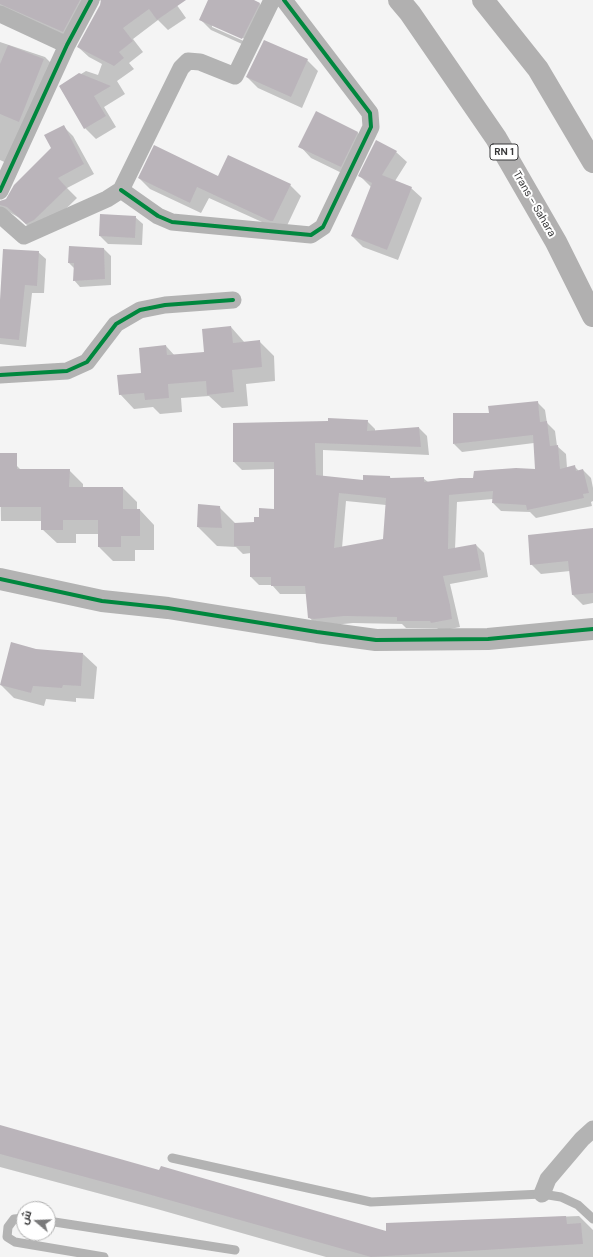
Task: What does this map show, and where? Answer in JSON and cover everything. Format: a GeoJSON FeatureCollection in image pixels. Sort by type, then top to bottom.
{"type":"FeatureCollection","features":[{"type":"Feature","properties":{"kind":"highway","name":"Trans - Sahara"},"geometry":{"type":"LineString","coordinates":[[398,0],[410,13],[496,138],[556,242],[593,316]]}},
{"type":"Feature","properties":{"kind":"highway"},"geometry":{"type":"LineString","coordinates":[[483,0],[538,69],[593,162]]}},
{"type":"Feature","properties":{"kind":"street"},"geometry":{"type":"LineString","coordinates":[[0,191],[67,46],[91,0]]}},
{"type":"Feature","properties":{"kind":"street"},"geometry":{"type":"LineString","coordinates":[[0,215],[24,236],[107,200],[120,190],[181,68],[188,61],[200,62],[235,76],[272,0]]}},
{"type":"Feature","properties":{"kind":"street"},"geometry":{"type":"LineString","coordinates":[[120,190],[158,216],[172,222],[310,235],[323,227],[371,127],[370,113],[284,0]]}},
{"type":"Feature","properties":{"kind":"street"},"geometry":{"type":"LineString","coordinates":[[0,14],[67,46]]}},
{"type":"Feature","properties":{"kind":"street"},"geometry":{"type":"LineString","coordinates":[[0,375],[67,371],[87,362],[116,324],[140,310],[165,305],[233,300]]}},
{"type":"Feature","properties":{"kind":"street"},"geometry":{"type":"LineString","coordinates":[[0,579],[102,601],[168,608],[376,640],[488,639],[593,629]]}},
{"type":"Feature","properties":{"kind":"street"},"geometry":{"type":"LineString","coordinates":[[542,1194],[548,1179],[582,1139],[593,1129]]}},
{"type":"Feature","properties":{"kind":"lane"},"geometry":{"type":"LineString","coordinates":[[172,1158],[371,1202],[542,1194],[560,1197],[578,1206],[593,1220]]}},
{"type":"Feature","properties":{"kind":"lane"},"geometry":{"type":"LineString","coordinates":[[16,1219],[14,1219],[8,1227],[7,1237],[15,1242],[104,1257]]}},
{"type":"Feature","properties":{"kind":"lane"},"geometry":{"type":"LineString","coordinates":[[56,1222],[235,1250]]}},
{"type":"Feature","properties":{"kind":"building"},"geometry":{"type":"Polygon","coordinates":[[[0,0],[80,0],[63,32],[0,4],[0,0]]]}},
{"type":"Feature","properties":{"kind":"building"},"geometry":{"type":"Polygon","coordinates":[[[101,0],[186,0],[157,20],[149,9],[123,28],[133,41],[119,52],[124,58],[114,66],[77,47],[100,5],[101,0]]]}},
{"type":"Feature","properties":{"kind":"building"},"geometry":{"type":"Polygon","coordinates":[[[208,0],[254,0],[260,3],[242,39],[199,20],[208,0]]]}},
{"type":"Feature","properties":{"kind":"building"},"geometry":{"type":"Polygon","coordinates":[[[264,40],[308,59],[291,97],[246,77],[264,40]]]}},
{"type":"Feature","properties":{"kind":"building"},"geometry":{"type":"Polygon","coordinates":[[[8,45],[44,59],[19,122],[0,114],[0,64],[8,45]]]}},
{"type":"Feature","properties":{"kind":"building"},"geometry":{"type":"Polygon","coordinates":[[[79,73],[111,86],[94,96],[106,116],[84,129],[59,86],[79,73]]]}},
{"type":"Feature","properties":{"kind":"building"},"geometry":{"type":"Polygon","coordinates":[[[316,111],[358,132],[341,167],[298,147],[316,111]]]}},
{"type":"Feature","properties":{"kind":"building"},"geometry":{"type":"Polygon","coordinates":[[[64,125],[84,164],[58,178],[67,188],[34,220],[26,224],[7,207],[0,205],[0,201],[6,199],[14,185],[51,148],[44,135],[64,125]]]}},
{"type":"Feature","properties":{"kind":"building"},"geometry":{"type":"Polygon","coordinates":[[[376,140],[397,151],[382,175],[412,187],[387,250],[351,236],[372,183],[358,176],[376,140]]]}},
{"type":"Feature","properties":{"kind":"building"},"geometry":{"type":"Polygon","coordinates":[[[154,145],[218,176],[228,155],[291,184],[273,221],[270,221],[197,187],[190,203],[138,178],[154,145]]]}},
{"type":"Feature","properties":{"kind":"building"},"geometry":{"type":"Polygon","coordinates":[[[100,214],[136,216],[135,238],[99,236],[100,214]]]}},
{"type":"Feature","properties":{"kind":"building"},"geometry":{"type":"Polygon","coordinates":[[[69,246],[104,248],[105,279],[73,281],[74,263],[68,263],[69,246]]]}},
{"type":"Feature","properties":{"kind":"building"},"geometry":{"type":"Polygon","coordinates":[[[3,249],[39,251],[37,286],[25,285],[19,340],[0,338],[0,300],[3,249]]]}},
{"type":"Feature","properties":{"kind":"building"},"geometry":{"type":"Polygon","coordinates":[[[231,326],[233,343],[260,340],[262,367],[232,370],[234,392],[207,395],[206,381],[168,384],[169,398],[145,400],[144,393],[119,395],[117,375],[141,373],[139,348],[166,345],[167,355],[204,352],[202,329],[231,326]]]}},
{"type":"Feature","properties":{"kind":"building"},"geometry":{"type":"Polygon","coordinates":[[[538,401],[540,422],[547,421],[550,446],[558,445],[560,469],[575,465],[576,471],[583,469],[589,493],[583,494],[584,498],[527,510],[526,505],[492,503],[493,491],[449,495],[448,549],[476,544],[481,570],[443,576],[452,619],[431,623],[430,621],[397,621],[397,617],[344,616],[314,619],[308,618],[305,586],[271,586],[271,577],[250,577],[250,546],[234,546],[234,523],[254,522],[254,517],[259,517],[259,508],[274,509],[274,462],[233,462],[233,423],[328,421],[328,418],[368,420],[367,431],[419,427],[421,447],[315,443],[316,475],[363,480],[363,475],[390,476],[390,478],[424,477],[424,482],[473,478],[474,471],[516,468],[535,469],[533,435],[453,444],[453,413],[489,413],[488,406],[538,401]],[[339,493],[334,548],[383,539],[386,498],[339,493]]]}},
{"type":"Feature","properties":{"kind":"building"},"geometry":{"type":"Polygon","coordinates":[[[0,453],[17,453],[17,469],[70,469],[69,487],[123,487],[123,509],[140,509],[140,536],[121,536],[121,547],[98,547],[98,520],[63,520],[63,530],[41,530],[41,507],[0,507],[0,453]]]}},
{"type":"Feature","properties":{"kind":"building"},"geometry":{"type":"Polygon","coordinates":[[[198,504],[220,506],[222,528],[197,527],[198,504]]]}},
{"type":"Feature","properties":{"kind":"building"},"geometry":{"type":"Polygon","coordinates":[[[593,528],[593,593],[572,595],[568,561],[530,565],[528,535],[593,528]]]}},
{"type":"Feature","properties":{"kind":"building"},"geometry":{"type":"Polygon","coordinates":[[[11,642],[36,649],[83,653],[81,686],[63,685],[62,688],[33,686],[31,693],[0,685],[11,642]]]}},
{"type":"Feature","properties":{"kind":"building"},"geometry":{"type":"Polygon","coordinates":[[[0,1125],[159,1170],[161,1166],[386,1231],[386,1223],[566,1216],[567,1224],[581,1223],[583,1244],[371,1257],[0,1154],[0,1125]]]}},
{"type":"Feature","properties":{"kind":"cycle path"},"geometry":{"type":"LineString","coordinates":[[0,191],[67,45],[91,0]]}},
{"type":"Feature","properties":{"kind":"cycle path"},"geometry":{"type":"LineString","coordinates":[[121,190],[158,216],[172,222],[311,235],[323,227],[371,127],[370,113],[284,0]]}},
{"type":"Feature","properties":{"kind":"cycle path"},"geometry":{"type":"LineString","coordinates":[[0,375],[67,371],[87,362],[116,324],[140,310],[165,305],[233,300]]}},
{"type":"Feature","properties":{"kind":"cycle path"},"geometry":{"type":"LineString","coordinates":[[0,579],[102,601],[168,608],[376,640],[488,639],[593,629]]}}]}
